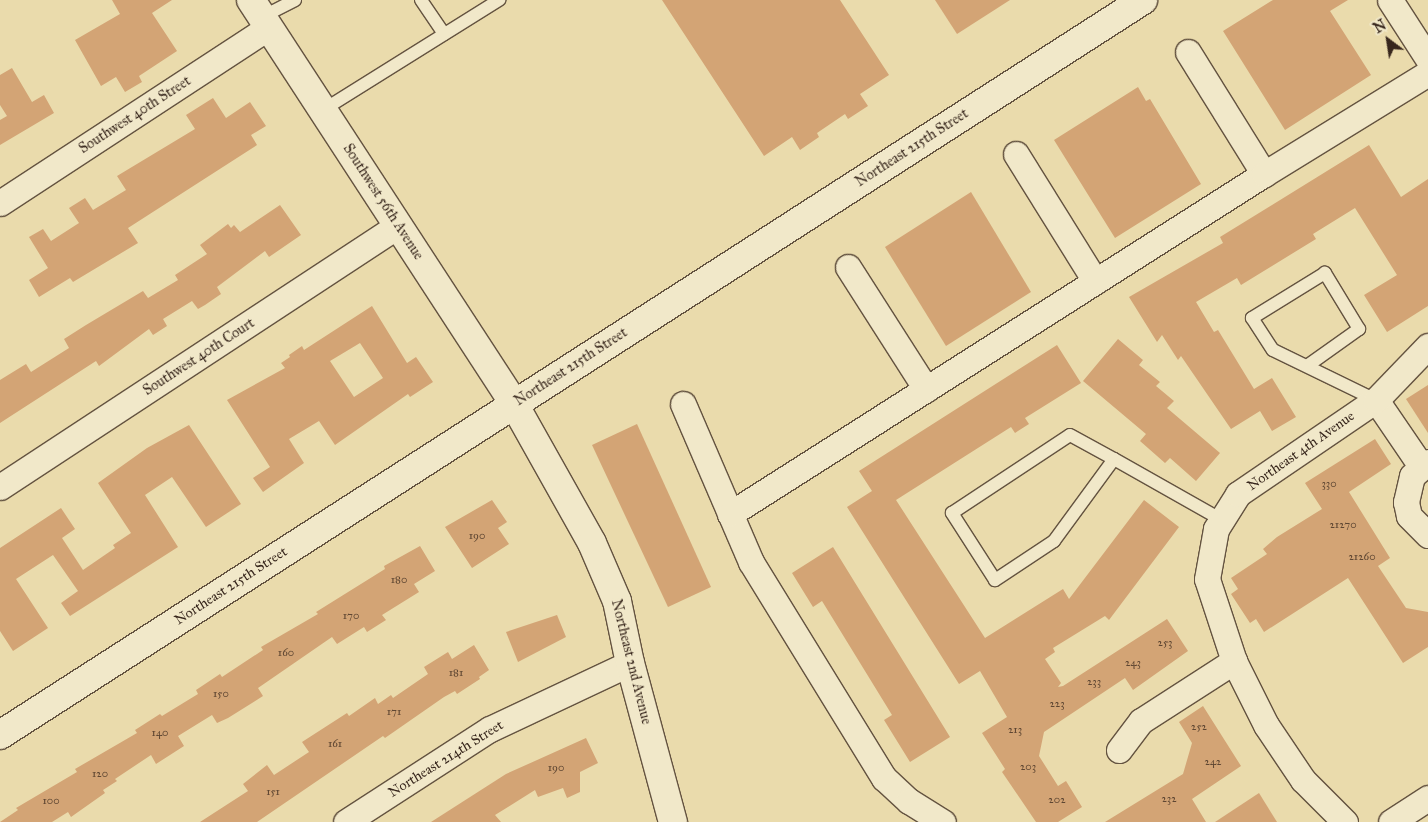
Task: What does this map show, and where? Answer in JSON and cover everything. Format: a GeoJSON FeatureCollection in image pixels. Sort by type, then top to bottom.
{"type":"FeatureCollection","features":[{"type":"Feature","properties":{"kind":"street","name":"Northeast 215th Street"},"geometry":{"type":"LineString","coordinates":[[0,735],[1144,0]]}},
{"type":"Feature","properties":{"kind":"street"},"geometry":{"type":"LineString","coordinates":[[1390,0],[1428,59]]}},
{"type":"Feature","properties":{"kind":"street","name":"Southwest 56th Avenue"},"geometry":{"type":"LineString","coordinates":[[261,15],[514,404]]}},
{"type":"Feature","properties":{"kind":"street","name":"Southwest 40th Street"},"geometry":{"type":"LineString","coordinates":[[0,203],[261,15]]}},
{"type":"Feature","properties":{"kind":"street"},"geometry":{"type":"LineString","coordinates":[[1188,52],[1264,174]]}},
{"type":"Feature","properties":{"kind":"street"},"geometry":{"type":"LineString","coordinates":[[730,514],[1264,174],[1428,73]]}},
{"type":"Feature","properties":{"kind":"street"},"geometry":{"type":"LineString","coordinates":[[1016,154],[1095,281]]}},
{"type":"Feature","properties":{"kind":"street","name":"Southwest 40th Court"},"geometry":{"type":"LineString","coordinates":[[0,487],[398,226]]}},
{"type":"Feature","properties":{"kind":"street"},"geometry":{"type":"LineString","coordinates":[[848,267],[926,389]]}},
{"type":"Feature","properties":{"kind":"street","name":"Northeast 4th Avenue"},"geometry":{"type":"LineString","coordinates":[[1344,822],[1303,780],[1266,725],[1234,661],[1207,579],[1216,530],[1238,494],[1376,400],[1428,346]]}},
{"type":"Feature","properties":{"kind":"street"},"geometry":{"type":"LineString","coordinates":[[1376,400],[1425,464],[1412,476],[1406,502],[1409,516],[1428,535]]}},
{"type":"Feature","properties":{"kind":"street","name":"Northeast 2nd Avenue"},"geometry":{"type":"LineString","coordinates":[[514,404],[592,544],[617,601],[630,663],[673,822]]}},
{"type":"Feature","properties":{"kind":"street"},"geometry":{"type":"LineString","coordinates":[[683,404],[751,562],[884,778],[909,801],[943,822]]}},
{"type":"Feature","properties":{"kind":"street"},"geometry":{"type":"LineString","coordinates":[[1119,750],[1142,721],[1234,661]]}},
{"type":"Feature","properties":{"kind":"street","name":"Northeast 214th Street"},"geometry":{"type":"LineString","coordinates":[[346,822],[490,728],[630,663]]}},
{"type":"Feature","properties":{"kind":"street"},"geometry":{"type":"LineString","coordinates":[[1391,822],[1428,798]]}},
{"type":"Feature","properties":{"kind":"lane"},"geometry":{"type":"LineString","coordinates":[[261,15],[295,0]]}},
{"type":"Feature","properties":{"kind":"lane"},"geometry":{"type":"LineString","coordinates":[[422,0],[444,34]]}},
{"type":"Feature","properties":{"kind":"lane"},"geometry":{"type":"LineString","coordinates":[[323,110],[499,0]]}},
{"type":"Feature","properties":{"kind":"lane"},"geometry":{"type":"LineString","coordinates":[[1307,366],[1358,329],[1325,274],[1252,318],[1273,350],[1376,400]]}},
{"type":"Feature","properties":{"kind":"lane"},"geometry":{"type":"LineString","coordinates":[[1114,459],[1054,541],[995,580],[952,513],[1070,436],[1114,459],[1222,520]]}},
{"type":"Feature","properties":{"kind":"building"},"geometry":{"type":"Polygon","coordinates":[[[112,0],[172,0],[152,13],[177,51],[139,76],[142,82],[125,92],[116,77],[101,86],[75,40],[120,14],[112,0]]]}},
{"type":"Feature","properties":{"kind":"building"},"geometry":{"type":"Polygon","coordinates":[[[662,0],[840,0],[889,75],[860,94],[868,106],[848,119],[845,114],[817,133],[819,137],[800,150],[792,137],[764,156],[662,0]]]}},
{"type":"Feature","properties":{"kind":"building"},"geometry":{"type":"Polygon","coordinates":[[[935,0],[1010,0],[957,34],[935,0]]]}},
{"type":"Feature","properties":{"kind":"building"},"geometry":{"type":"Polygon","coordinates":[[[1273,0],[1348,0],[1330,11],[1371,75],[1285,130],[1223,31],[1273,0]]]}},
{"type":"Feature","properties":{"kind":"building"},"geometry":{"type":"Polygon","coordinates":[[[12,68],[32,102],[44,95],[54,113],[0,145],[0,120],[7,116],[0,105],[0,75],[12,68]]]}},
{"type":"Feature","properties":{"kind":"building"},"geometry":{"type":"Polygon","coordinates":[[[1138,87],[1146,101],[1150,99],[1201,184],[1115,238],[1054,140],[1138,87]]]}},
{"type":"Feature","properties":{"kind":"building"},"geometry":{"type":"Polygon","coordinates":[[[213,98],[226,118],[250,102],[266,126],[251,135],[257,145],[128,228],[138,243],[73,282],[70,278],[39,297],[29,280],[48,268],[29,237],[43,229],[51,241],[79,223],[69,208],[85,198],[93,210],[126,190],[117,176],[195,129],[186,115],[213,98]]]}},
{"type":"Feature","properties":{"kind":"building"},"geometry":{"type":"Polygon","coordinates":[[[1369,145],[1401,197],[1428,179],[1428,306],[1387,332],[1364,295],[1397,275],[1355,208],[1313,234],[1316,239],[1241,285],[1237,278],[1196,302],[1214,332],[1218,330],[1254,389],[1272,378],[1296,417],[1272,431],[1260,411],[1231,429],[1181,356],[1178,360],[1162,335],[1157,342],[1129,297],[1223,243],[1220,237],[1369,145]]]}},
{"type":"Feature","properties":{"kind":"building"},"geometry":{"type":"Polygon","coordinates":[[[971,192],[1031,292],[946,346],[885,247],[971,192]]]}},
{"type":"Feature","properties":{"kind":"building"},"geometry":{"type":"Polygon","coordinates":[[[280,205],[301,235],[269,257],[265,251],[217,287],[221,294],[205,305],[198,309],[192,301],[163,319],[167,326],[153,335],[149,329],[99,366],[96,361],[0,423],[0,380],[26,364],[31,372],[69,348],[64,339],[86,325],[143,291],[148,298],[178,280],[175,275],[207,254],[200,245],[228,224],[231,228],[234,225],[240,232],[280,205]]]}},
{"type":"Feature","properties":{"kind":"building"},"geometry":{"type":"Polygon","coordinates":[[[372,306],[407,363],[416,357],[433,382],[410,397],[408,394],[335,445],[319,421],[289,439],[304,463],[263,492],[253,478],[270,467],[227,400],[285,368],[281,363],[290,357],[289,355],[302,346],[304,350],[372,306]],[[360,343],[330,361],[354,397],[383,378],[360,343]]]}},
{"type":"Feature","properties":{"kind":"building"},"geometry":{"type":"Polygon","coordinates":[[[1118,339],[1143,360],[1139,365],[1160,382],[1156,386],[1174,401],[1167,408],[1220,453],[1196,481],[1170,458],[1165,463],[1140,441],[1146,434],[1083,381],[1118,339]]]}},
{"type":"Feature","properties":{"kind":"building"},"geometry":{"type":"Polygon","coordinates":[[[1057,345],[1081,383],[1025,418],[1029,424],[1015,433],[1011,427],[896,500],[985,638],[1063,589],[1069,599],[1144,500],[1179,527],[1109,620],[1105,616],[1053,648],[1055,652],[1045,659],[1061,683],[1058,687],[1063,686],[1167,619],[1188,651],[1133,690],[1125,678],[1044,732],[1039,756],[1058,786],[1066,781],[1082,807],[1058,822],[1036,822],[1002,772],[1005,769],[982,733],[1007,717],[980,671],[959,684],[847,507],[872,491],[859,471],[1057,345]]]}},
{"type":"Feature","properties":{"kind":"building"},"geometry":{"type":"Polygon","coordinates":[[[1428,385],[1428,433],[1406,399],[1428,385]]]}},
{"type":"Feature","properties":{"kind":"building"},"geometry":{"type":"Polygon","coordinates":[[[637,424],[711,587],[668,607],[592,445],[637,424]]]}},
{"type":"Feature","properties":{"kind":"building"},"geometry":{"type":"Polygon","coordinates":[[[189,425],[241,504],[206,527],[172,477],[145,495],[178,547],[70,616],[61,603],[78,591],[53,555],[16,579],[48,628],[13,651],[0,631],[0,548],[61,508],[75,529],[62,538],[83,570],[115,548],[113,545],[131,533],[98,483],[147,448],[189,425]]]}},
{"type":"Feature","properties":{"kind":"building"},"geometry":{"type":"Polygon","coordinates":[[[1375,439],[1391,464],[1349,492],[1390,558],[1378,566],[1406,608],[1428,612],[1428,647],[1403,663],[1348,578],[1264,632],[1256,619],[1250,623],[1231,594],[1238,589],[1231,578],[1267,554],[1263,549],[1277,537],[1322,509],[1305,483],[1375,439]]]}},
{"type":"Feature","properties":{"kind":"building"},"geometry":{"type":"Polygon","coordinates":[[[492,500],[507,522],[498,528],[509,544],[472,568],[445,527],[492,500]]]}},
{"type":"Feature","properties":{"kind":"building"},"geometry":{"type":"Polygon","coordinates":[[[420,546],[435,571],[414,584],[419,592],[382,615],[386,620],[367,632],[364,627],[337,644],[332,637],[258,688],[263,696],[228,718],[217,723],[212,715],[178,736],[184,746],[156,764],[151,755],[115,779],[117,781],[103,790],[105,793],[71,817],[68,812],[52,822],[0,822],[18,810],[16,808],[77,772],[75,769],[137,733],[135,730],[160,714],[162,716],[198,694],[196,690],[220,674],[222,677],[263,650],[261,647],[318,614],[316,612],[385,569],[384,566],[420,546]]]}},
{"type":"Feature","properties":{"kind":"building"},"geometry":{"type":"Polygon","coordinates":[[[833,547],[950,737],[910,762],[884,720],[892,715],[822,601],[813,607],[792,573],[833,547]]]}},
{"type":"Feature","properties":{"kind":"building"},"geometry":{"type":"Polygon","coordinates":[[[557,615],[566,637],[518,662],[506,632],[557,615]]]}},
{"type":"Feature","properties":{"kind":"building"},"geometry":{"type":"Polygon","coordinates":[[[474,645],[489,670],[479,677],[480,679],[457,694],[455,691],[444,697],[385,738],[383,736],[257,822],[200,822],[248,791],[243,784],[267,765],[274,775],[309,752],[302,742],[347,713],[349,716],[375,698],[378,704],[391,695],[393,698],[428,674],[424,667],[448,652],[452,659],[474,645]]]}},
{"type":"Feature","properties":{"kind":"building"},"geometry":{"type":"Polygon","coordinates":[[[1203,706],[1241,766],[1192,799],[1206,822],[1105,822],[1183,774],[1192,743],[1179,722],[1203,706]]]}},
{"type":"Feature","properties":{"kind":"building"},"geometry":{"type":"Polygon","coordinates":[[[586,738],[598,763],[580,772],[580,792],[567,798],[563,788],[538,797],[535,790],[495,815],[501,822],[431,822],[506,774],[586,738]]]}},
{"type":"Feature","properties":{"kind":"building"},"geometry":{"type":"Polygon","coordinates":[[[1259,793],[1277,822],[1215,822],[1259,793]]]}}]}
